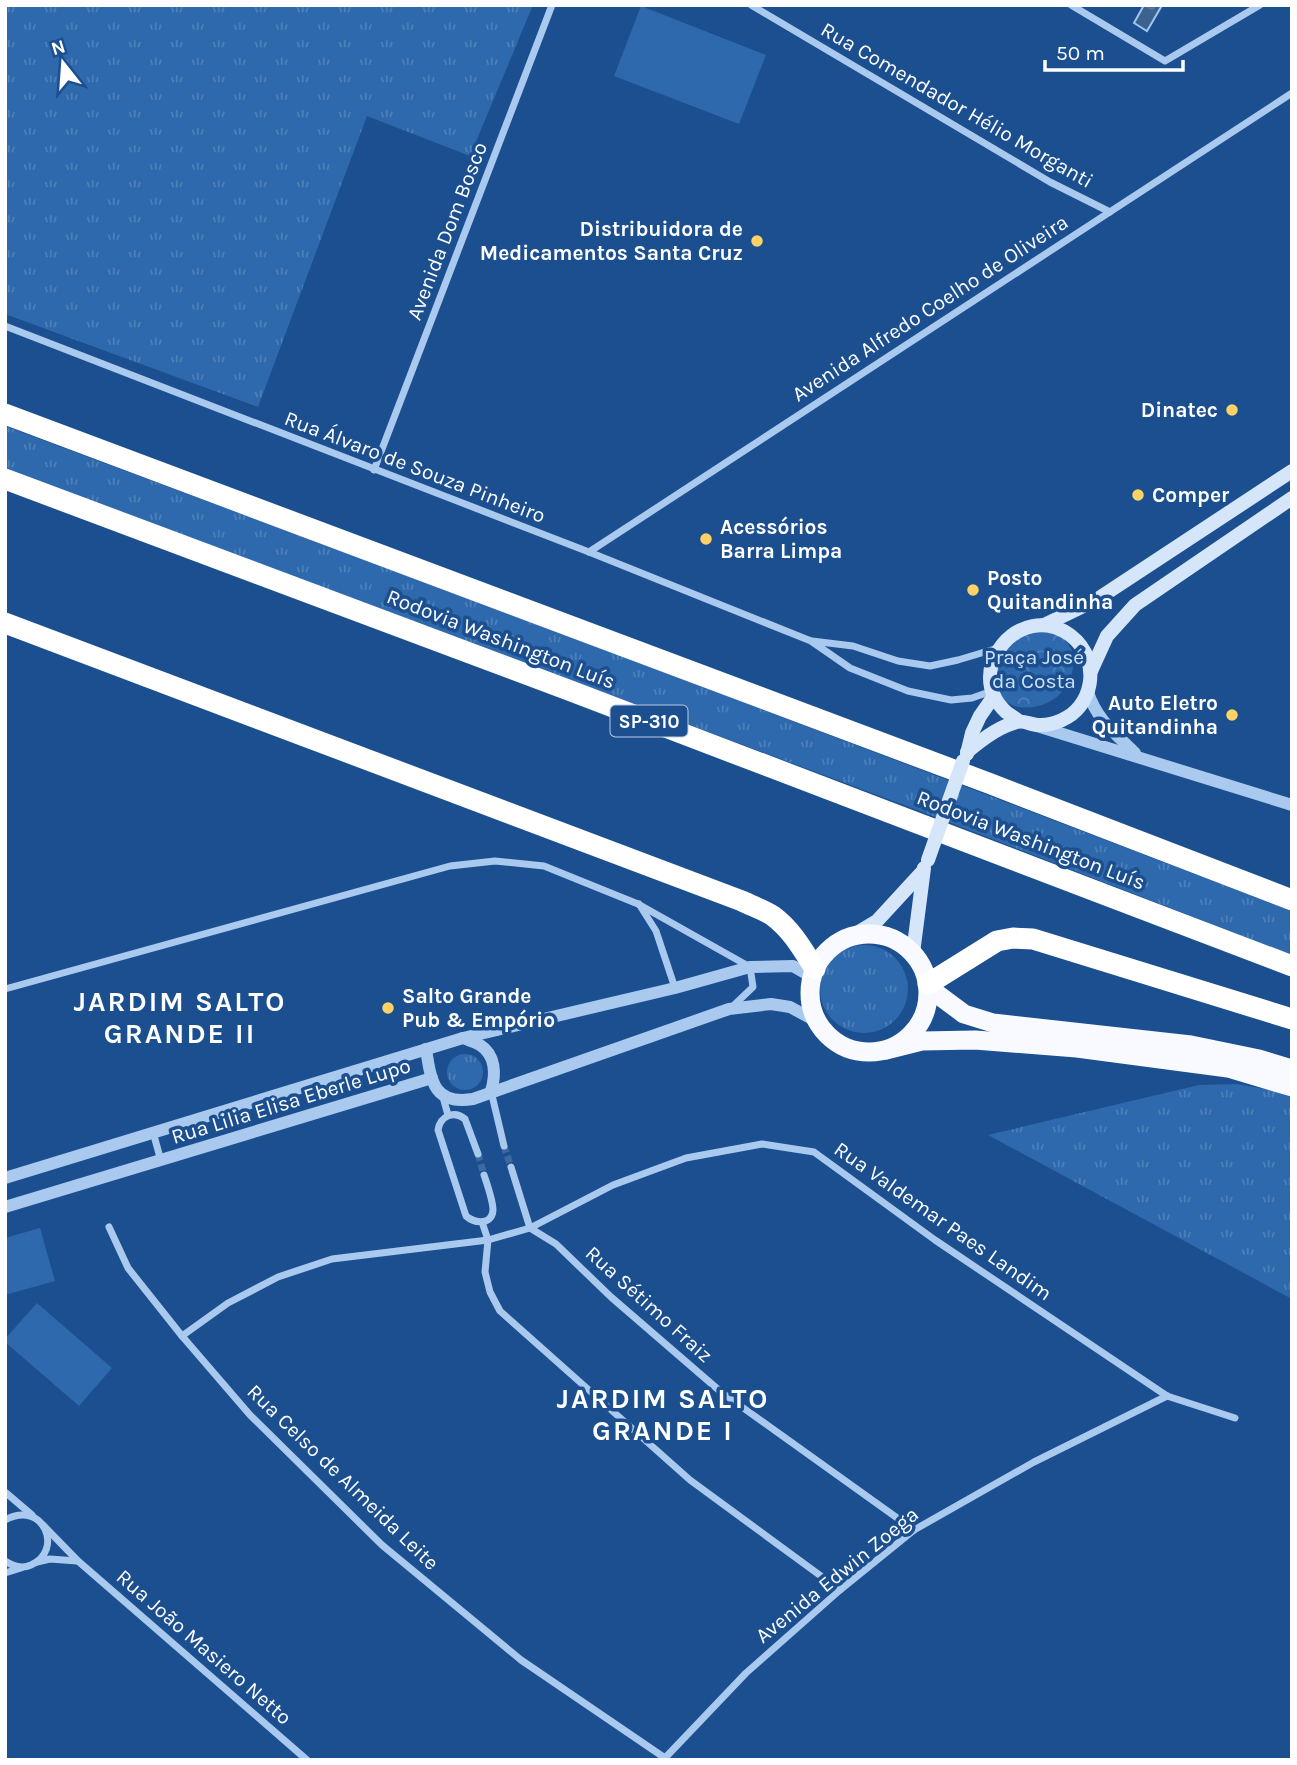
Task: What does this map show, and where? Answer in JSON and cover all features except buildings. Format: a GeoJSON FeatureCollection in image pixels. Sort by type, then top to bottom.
{"type":"FeatureCollection","features":[{"type":"Feature","properties":{"kind":"highway","name":"Rodovia Washington Luís"},"geometry":{"type":"LineString","coordinates":[[5,414],[978,779],[1292,900]]}},
{"type":"Feature","properties":{"kind":"highway","name":"Rodovia Washington Luís"},"geometry":{"type":"LineString","coordinates":[[5,479],[1292,966]]}},
{"type":"Feature","properties":{"kind":"highway"},"geometry":{"type":"LineString","coordinates":[[5,623],[742,901],[771,915],[786,927],[798,942],[814,973]]}},
{"type":"Feature","properties":{"kind":"highway"},"geometry":{"type":"LineString","coordinates":[[886,1050],[905,1041],[919,1027],[927,1008],[929,986],[923,967],[902,944],[889,937],[861,935],[834,946],[823,957],[814,973],[810,992],[811,1007],[817,1021],[829,1037],[846,1048],[866,1053],[886,1050],[922,1041],[975,1040],[1077,1048],[1228,1068],[1292,1087]]}},
{"type":"Feature","properties":{"kind":"highway"},"geometry":{"type":"LineString","coordinates":[[929,986],[997,942],[1013,938],[1033,939],[1292,1019]]}},
{"type":"Feature","properties":{"kind":"highway"},"geometry":{"type":"LineString","coordinates":[[929,986],[964,1014],[993,1023],[1191,1045],[1292,1069]]}},
{"type":"Feature","properties":{"kind":"main road"},"geometry":{"type":"LineString","coordinates":[[1292,471],[1096,600],[1044,625],[1027,627],[1011,635],[999,647],[992,661],[990,676],[993,693],[1004,711],[1019,721],[1037,725],[1053,724],[1068,717],[1080,706],[1088,692],[1091,671],[1107,636],[1135,605],[1292,498]]}},
{"type":"Feature","properties":{"kind":"main road"},"geometry":{"type":"LineString","coordinates":[[1044,625],[1066,632],[1076,639],[1083,648],[1091,671]]}},
{"type":"Feature","properties":{"kind":"main road"},"geometry":{"type":"LineString","coordinates":[[913,953],[925,866],[972,733],[993,693]]}},
{"type":"Feature","properties":{"kind":"main road"},"geometry":{"type":"LineString","coordinates":[[965,757],[983,738],[1019,721]]}},
{"type":"Feature","properties":{"kind":"main road"},"geometry":{"type":"LineString","coordinates":[[847,939],[877,921],[925,866]]}},
{"type":"Feature","properties":{"kind":"street","name":"Avenida Dom Bosco"},"geometry":{"type":"LineString","coordinates":[[374,470],[552,5]]}},
{"type":"Feature","properties":{"kind":"street","name":"Rua Comendador Hélio Morganti"},"geometry":{"type":"LineString","coordinates":[[751,5],[1050,182],[1110,212]]}},
{"type":"Feature","properties":{"kind":"street"},"geometry":{"type":"LineString","coordinates":[[1070,5],[1165,61],[1260,5]]}},
{"type":"Feature","properties":{"kind":"street","name":"Avenida Alfredo Coelho de Oliveira"},"geometry":{"type":"LineString","coordinates":[[589,552],[1292,93]]}},
{"type":"Feature","properties":{"kind":"street","name":"Rua Álvaro de Souza Pinheiro"},"geometry":{"type":"LineString","coordinates":[[5,327],[589,552],[811,641],[850,668],[908,691],[951,700],[993,693]]}},
{"type":"Feature","properties":{"kind":"street","name":"Rua Álvaro de Souza Pinheiro"},"geometry":{"type":"LineString","coordinates":[[811,641],[853,646],[898,661],[930,666],[999,647]]}},
{"type":"Feature","properties":{"kind":"street"},"geometry":{"type":"LineString","coordinates":[[1088,692],[1092,707],[1102,721],[1138,756]]}},
{"type":"Feature","properties":{"kind":"street"},"geometry":{"type":"LineString","coordinates":[[1037,725],[1292,805]]}},
{"type":"Feature","properties":{"kind":"street"},"geometry":{"type":"LineString","coordinates":[[5,989],[437,869],[495,861],[544,866],[638,904],[750,967]]}},
{"type":"Feature","properties":{"kind":"street"},"geometry":{"type":"LineString","coordinates":[[638,904],[656,931],[676,988]]}},
{"type":"Feature","properties":{"kind":"street"},"geometry":{"type":"LineString","coordinates":[[432,1078],[426,1049],[463,1038],[676,988],[750,967],[793,966],[814,973]]}},
{"type":"Feature","properties":{"kind":"street"},"geometry":{"type":"LineString","coordinates":[[729,1009],[753,987],[750,967]]}},
{"type":"Feature","properties":{"kind":"street"},"geometry":{"type":"LineString","coordinates":[[443,1097],[458,1101],[473,1099],[729,1009],[771,1004],[790,1007],[817,1021]]}},
{"type":"Feature","properties":{"kind":"street"},"geometry":{"type":"LineString","coordinates":[[463,1038],[481,1045],[490,1055],[495,1078],[491,1091],[504,1146]]}},
{"type":"Feature","properties":{"kind":"street","name":"Rua Lilia Elisa Eberle Lupo"},"geometry":{"type":"LineString","coordinates":[[5,1178],[426,1049]]}},
{"type":"Feature","properties":{"kind":"street","name":"Rua Lilia Elisa Eberle Lupo"},"geometry":{"type":"LineString","coordinates":[[5,1207],[432,1078],[443,1097]]}},
{"type":"Feature","properties":{"kind":"street"},"geometry":{"type":"LineString","coordinates":[[443,1097],[448,1115]]}},
{"type":"Feature","properties":{"kind":"street"},"geometry":{"type":"LineString","coordinates":[[478,1154],[465,1119],[448,1115],[442,1118],[438,1130],[466,1216],[473,1222],[482,1222],[491,1216],[493,1210],[484,1175]]}},
{"type":"Feature","properties":{"kind":"street"},"geometry":{"type":"LineString","coordinates":[[153,1132],[161,1161]]}},
{"type":"Feature","properties":{"kind":"street","name":"Rua Valdemar Paes Landim"},"geometry":{"type":"LineString","coordinates":[[182,1336],[228,1303],[278,1277],[332,1259],[488,1240],[530,1228],[613,1185],[686,1158],[762,1144],[814,1152],[935,1240],[1167,1396],[1235,1419]]}},
{"type":"Feature","properties":{"kind":"street"},"geometry":{"type":"LineString","coordinates":[[511,1167],[530,1228]]}},
{"type":"Feature","properties":{"kind":"street"},"geometry":{"type":"LineString","coordinates":[[482,1222],[488,1240],[485,1272],[490,1292],[500,1311],[690,1480],[840,1590]]}},
{"type":"Feature","properties":{"kind":"street","name":"Rua Celso de Almeida Leite"},"geometry":{"type":"LineString","coordinates":[[109,1227],[128,1268],[182,1336],[250,1415],[382,1545],[520,1660],[665,1759]]}},
{"type":"Feature","properties":{"kind":"street","name":"Rua Sétimo Fraiz"},"geometry":{"type":"LineString","coordinates":[[530,1228],[556,1244],[611,1297],[721,1392],[914,1530]]}},
{"type":"Feature","properties":{"kind":"street","name":"Avenida Edwin Zoega"},"geometry":{"type":"LineString","coordinates":[[665,1759],[746,1673],[840,1590],[914,1530],[1034,1462],[1167,1396]]}},
{"type":"Feature","properties":{"kind":"street","name":"Rua João Masiero Netto"},"geometry":{"type":"LineString","coordinates":[[5,1492],[36,1518],[78,1561],[307,1760]]}},
{"type":"Feature","properties":{"kind":"street"},"geometry":{"type":"LineString","coordinates":[[5,1520],[26,1514],[36,1518]]}},
{"type":"Feature","properties":{"kind":"street"},"geometry":{"type":"LineString","coordinates":[[37,1562],[44,1555],[47,1545],[43,1525]]}},
{"type":"Feature","properties":{"kind":"street"},"geometry":{"type":"LineString","coordinates":[[5,1573],[50,1559],[78,1561]]}},
{"type":"Feature","properties":{"kind":"street"},"geometry":{"type":"LineString","coordinates":[[5,1561],[17,1567],[27,1567]]}},
{"type":"Feature","properties":{"kind":"green space"},"geometry":{"type":"Polygon","coordinates":[[[5,5],[533,5],[470,156],[367,116],[258,407],[5,314],[5,5]]]}},
{"type":"Feature","properties":{"kind":"green space"},"geometry":{"type":"Polygon","coordinates":[[[641,6],[766,55],[739,124],[614,76],[641,6]]]}},
{"type":"Feature","properties":{"kind":"green space"},"geometry":{"type":"Polygon","coordinates":[[[5,426],[587,643],[1292,911],[1292,955],[912,808],[5,469],[5,426]]]}},
{"type":"Feature","properties":{"kind":"green space","name":"Praça José da Costa"},"geometry":{"type":"Polygon","coordinates":[[[1029,631],[1060,634],[1072,650],[1073,666],[1068,682],[1058,696],[1040,705],[1020,707],[1011,705],[998,692],[995,667],[1004,650],[1029,631]]]}},
{"type":"Feature","properties":{"kind":"green space"},"geometry":{"type":"Polygon","coordinates":[[[864,945],[889,952],[901,964],[908,989],[901,1014],[889,1026],[864,1033],[839,1026],[827,1014],[820,989],[827,964],[839,952],[864,945]]]}},
{"type":"Feature","properties":{"kind":"green space"},"geometry":{"type":"Polygon","coordinates":[[[465,1054],[478,1059],[483,1072],[478,1085],[465,1090],[452,1085],[447,1072],[452,1059],[465,1054]]]}},
{"type":"Feature","properties":{"kind":"green space"},"geometry":{"type":"Polygon","coordinates":[[[1237,1084],[1292,1096],[1292,1299],[988,1135],[1199,1085],[1237,1084]]]}},
{"type":"Feature","properties":{"kind":"green space"},"geometry":{"type":"Polygon","coordinates":[[[40,1228],[55,1281],[5,1295],[5,1238],[40,1228]]]}},
{"type":"Feature","properties":{"kind":"green space"},"geometry":{"type":"Polygon","coordinates":[[[37,1303],[112,1368],[79,1406],[5,1342],[37,1303]]]}},
{"type":"Feature","properties":{"kind":"water"},"geometry":{"type":"Polygon","coordinates":[[[1144,5],[1161,7],[1147,31],[1134,23],[1144,5]]]}},
{"type":"Feature","properties":{"kind":"tunnel"},"geometry":{"type":"LineString","coordinates":[[504,1146],[511,1167]]}},
{"type":"Feature","properties":{"kind":"tunnel"},"geometry":{"type":"LineString","coordinates":[[478,1154],[484,1175]]}},
{"type":"Feature","properties":{"kind":"place","name":"Distribuidora de Medicamentos Santa Cruz"},"geometry":{"type":"Point","coordinates":[757,241]}},
{"type":"Feature","properties":{"kind":"place","name":"Dinatec"},"geometry":{"type":"Point","coordinates":[1232,410]}},
{"type":"Feature","properties":{"kind":"place","name":"Comper"},"geometry":{"type":"Point","coordinates":[1138,495]}},
{"type":"Feature","properties":{"kind":"place","name":"Acessórios Barra Limpa"},"geometry":{"type":"Point","coordinates":[706,539]}},
{"type":"Feature","properties":{"kind":"place","name":"Posto Quitandinha"},"geometry":{"type":"Point","coordinates":[973,590]}},
{"type":"Feature","properties":{"kind":"place","name":"Auto Eletro Quitandinha"},"geometry":{"type":"Point","coordinates":[1232,715]}},
{"type":"Feature","properties":{"kind":"place","name":"Salto Grande Pub & Empório"},"geometry":{"type":"Point","coordinates":[388,1008]}},
{"type":"Feature","properties":{"kind":"district","name":"JARDIM SALTO GRANDE II"},"geometry":{"type":"Point","coordinates":[180,1017]}},
{"type":"Feature","properties":{"kind":"district","name":"JARDIM SALTO GRANDE I"},"geometry":{"type":"Point","coordinates":[663,1414]}}]}
